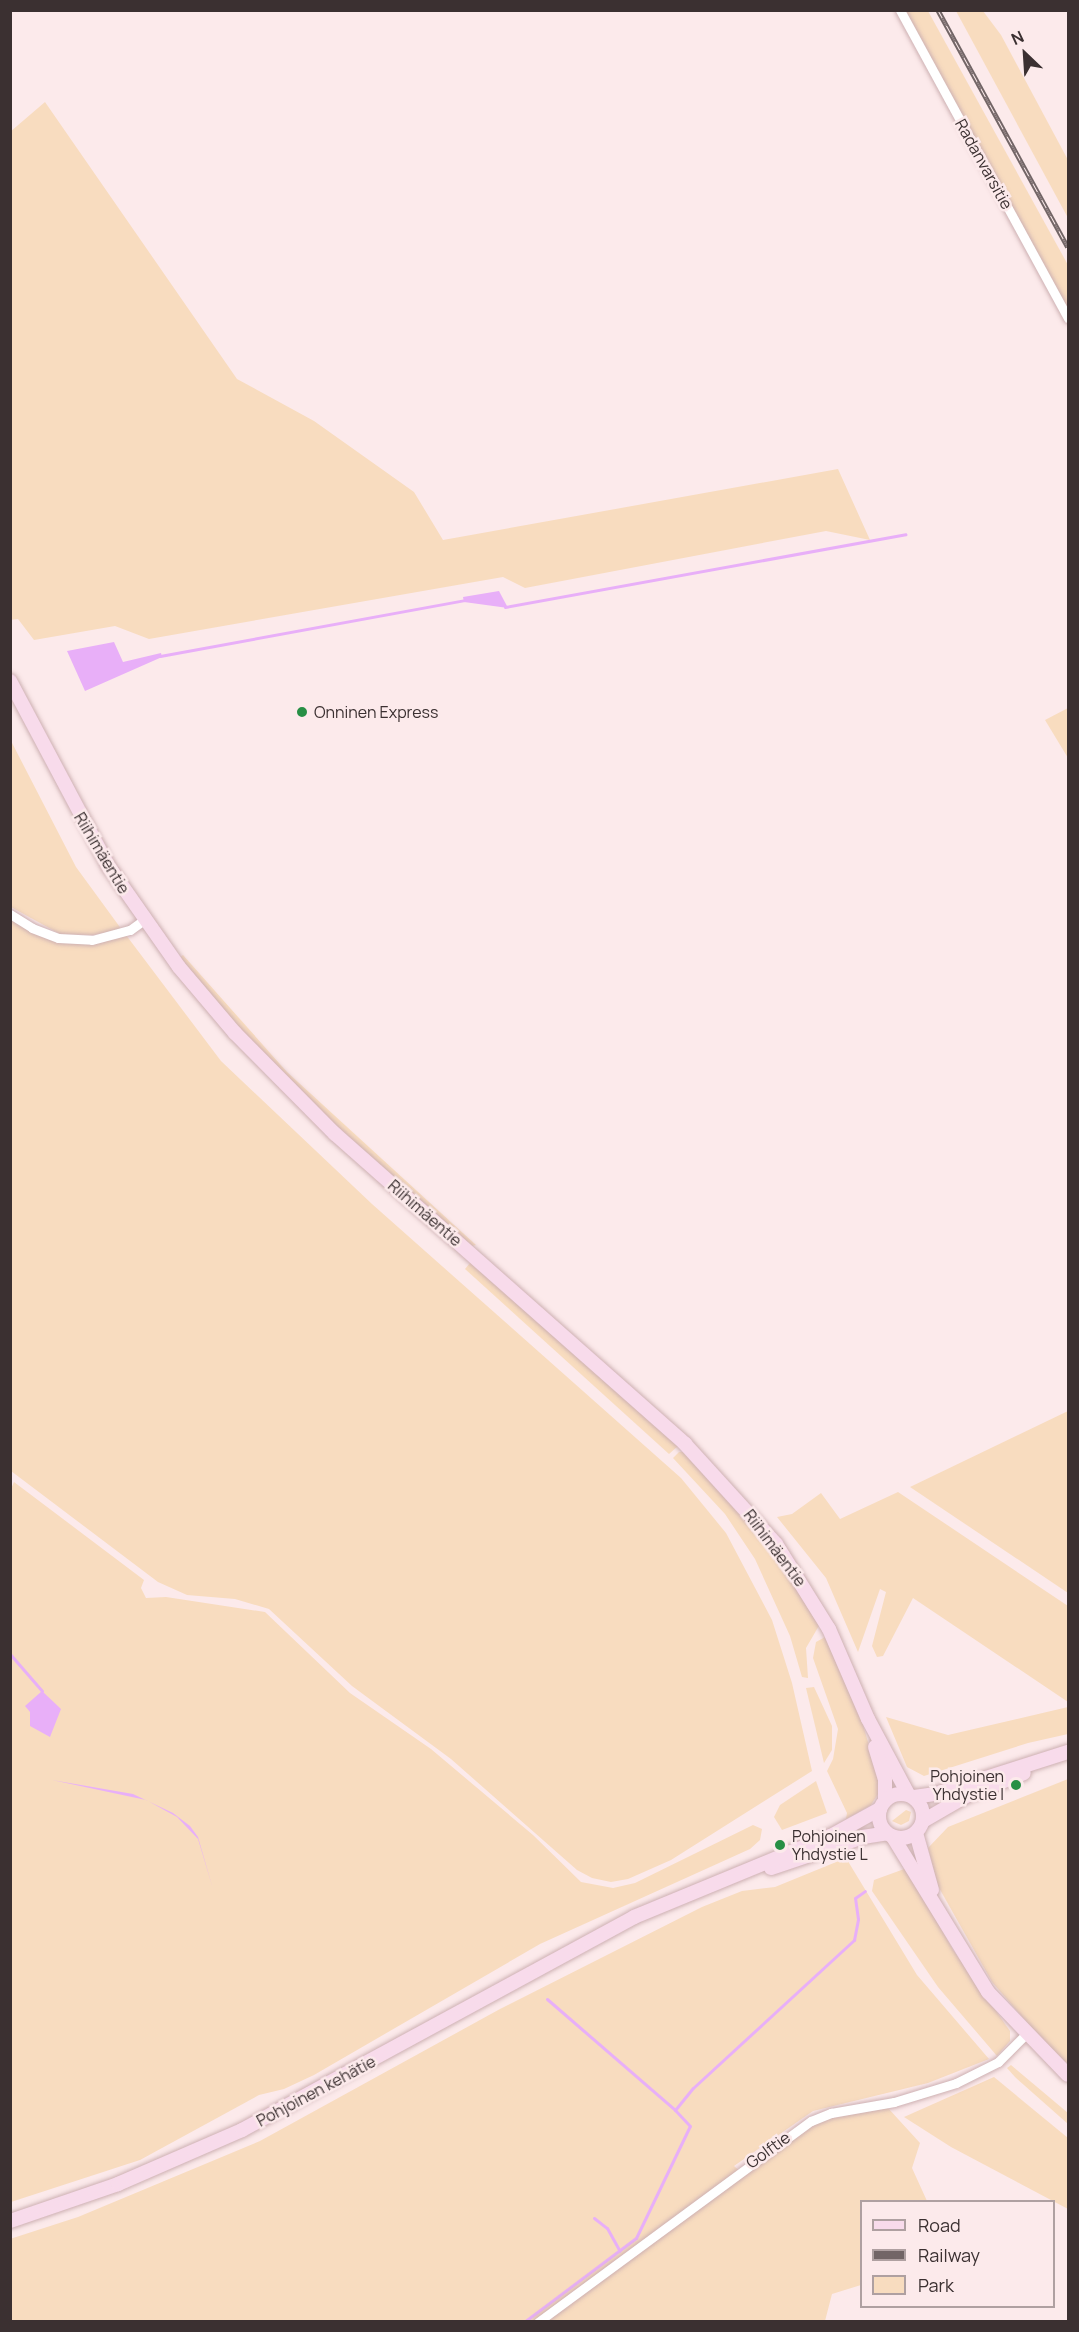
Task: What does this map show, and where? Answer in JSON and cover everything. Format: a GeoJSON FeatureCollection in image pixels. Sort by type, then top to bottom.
{"type":"FeatureCollection","features":[{"type":"Feature","properties":{"kind":"main road","name":"Riihimäentie"},"geometry":{"type":"LineString","coordinates":[[10,681],[82,823],[144,920],[201,994],[279,1079],[335,1134],[685,1444],[755,1518],[812,1598],[849,1669],[868,1719],[885,1779],[882,1804]]}},
{"type":"Feature","properties":{"kind":"main road","name":"Riihimäentie"},"geometry":{"type":"LineString","coordinates":[[868,1719],[911,1796]]}},
{"type":"Feature","properties":{"kind":"main road"},"geometry":{"type":"LineString","coordinates":[[1068,1752],[936,1794],[911,1796],[896,1794],[882,1804],[880,1825],[890,1835],[936,1906],[988,1992],[1025,2035],[1068,2075]]}},
{"type":"Feature","properties":{"kind":"main road"},"geometry":{"type":"LineString","coordinates":[[890,1835],[905,1838],[966,1796],[1068,1759]]}},
{"type":"Feature","properties":{"kind":"main road"},"geometry":{"type":"LineString","coordinates":[[911,1796],[922,1808],[919,1827],[936,1906]]}},
{"type":"Feature","properties":{"kind":"main road","name":"Pohjoinen kehätie"},"geometry":{"type":"LineString","coordinates":[[10,2221],[129,2180],[242,2130],[696,1888],[831,1836],[882,1804]]}},
{"type":"Feature","properties":{"kind":"main road","name":"Pohjoinen kehätie"},"geometry":{"type":"LineString","coordinates":[[608,1933],[740,1879],[863,1837],[890,1835]]}},
{"type":"Feature","properties":{"kind":"street","name":"Radanvarsitie"},"geometry":{"type":"LineString","coordinates":[[900,10],[1068,318]]}},
{"type":"Feature","properties":{"kind":"street"},"geometry":{"type":"LineString","coordinates":[[10,914],[32,928],[58,938],[92,940],[116,935],[144,920]]}},
{"type":"Feature","properties":{"kind":"street","name":"Golftie"},"geometry":{"type":"LineString","coordinates":[[538,2322],[811,2121],[839,2110],[894,2102],[956,2083],[998,2062],[1025,2035]]}},
{"type":"Feature","properties":{"kind":"green space"},"geometry":{"type":"Polygon","coordinates":[[[903,11],[928,11],[1068,265],[1068,314],[903,11]]]}},
{"type":"Feature","properties":{"kind":"green space"},"geometry":{"type":"Polygon","coordinates":[[[956,11],[983,11],[1001,35],[1068,160],[1068,218],[956,11]]]}},
{"type":"Feature","properties":{"kind":"green space"},"geometry":{"type":"Polygon","coordinates":[[[45,102],[237,379],[314,421],[414,492],[443,540],[838,469],[870,540],[826,531],[525,588],[503,577],[149,639],[115,626],[34,640],[18,619],[10,620],[10,132],[45,102]]]}},
{"type":"Feature","properties":{"kind":"green space"},"geometry":{"type":"Polygon","coordinates":[[[1068,708],[1068,758],[1045,720],[1068,708]]]}},
{"type":"Feature","properties":{"kind":"green space"},"geometry":{"type":"Polygon","coordinates":[[[10,739],[76,867],[122,930],[92,935],[60,934],[11,907],[10,739]]]}},
{"type":"Feature","properties":{"kind":"green space"},"geometry":{"type":"Polygon","coordinates":[[[10,918],[57,941],[83,944],[126,935],[221,1061],[372,1204],[681,1478],[726,1533],[772,1620],[792,1683],[812,1771],[671,1860],[628,1879],[611,1882],[592,1878],[577,1870],[451,1759],[352,1686],[269,1609],[235,1599],[187,1595],[158,1582],[11,1471],[10,918]]]}},
{"type":"Feature","properties":{"kind":"green space"},"geometry":{"type":"Polygon","coordinates":[[[183,955],[287,1072],[476,1245],[472,1246],[310,1102],[234,1023],[179,958],[183,955]]]}},
{"type":"Feature","properties":{"kind":"green space"},"geometry":{"type":"Polygon","coordinates":[[[473,1263],[678,1446],[669,1454],[465,1269],[473,1263]]]}},
{"type":"Feature","properties":{"kind":"green space"},"geometry":{"type":"Polygon","coordinates":[[[1068,1411],[1068,1593],[910,1487],[1068,1411]]]}},
{"type":"Feature","properties":{"kind":"green space"},"geometry":{"type":"Polygon","coordinates":[[[679,1452],[684,1452],[765,1538],[820,1624],[806,1648],[808,1678],[802,1677],[790,1636],[755,1559],[725,1514],[673,1458],[679,1452]]]}},
{"type":"Feature","properties":{"kind":"green space"},"geometry":{"type":"Polygon","coordinates":[[[14,1482],[144,1580],[141,1588],[146,1598],[166,1597],[265,1612],[350,1693],[431,1749],[533,1835],[581,1882],[613,1888],[635,1883],[753,1825],[762,1829],[760,1840],[750,1849],[540,1944],[314,2075],[284,2089],[259,2095],[140,2160],[11,2202],[10,1491],[14,1482]]]}},
{"type":"Feature","properties":{"kind":"green space"},"geometry":{"type":"Polygon","coordinates":[[[898,1492],[1068,1606],[1068,1702],[913,1598],[883,1656],[877,1657],[872,1646],[886,1592],[880,1589],[858,1652],[826,1578],[777,1517],[792,1514],[821,1493],[840,1519],[898,1492]]]}},
{"type":"Feature","properties":{"kind":"green space"},"geometry":{"type":"Polygon","coordinates":[[[827,1636],[856,1701],[880,1783],[880,1791],[871,1805],[846,1819],[847,1813],[827,1771],[833,1759],[838,1729],[813,1658],[816,1642],[827,1636]]]}},
{"type":"Feature","properties":{"kind":"green space"},"geometry":{"type":"Polygon","coordinates":[[[814,1687],[832,1726],[832,1750],[824,1763],[806,1688],[814,1687]]]}},
{"type":"Feature","properties":{"kind":"green space"},"geometry":{"type":"Polygon","coordinates":[[[1068,1707],[1068,1734],[1028,1743],[924,1776],[907,1767],[886,1717],[948,1735],[1068,1707]]]}},
{"type":"Feature","properties":{"kind":"green space"},"geometry":{"type":"Polygon","coordinates":[[[1068,1779],[1068,2064],[1050,2049],[992,1982],[938,1886],[928,1848],[948,1827],[1068,1779]]]}},
{"type":"Feature","properties":{"kind":"green space"},"geometry":{"type":"Polygon","coordinates":[[[816,1781],[827,1813],[782,1830],[774,1817],[780,1805],[816,1781]]]}},
{"type":"Feature","properties":{"kind":"green space"},"geometry":{"type":"Polygon","coordinates":[[[906,1810],[911,1812],[909,1821],[901,1825],[892,1821],[906,1810]]]}},
{"type":"Feature","properties":{"kind":"green space"},"geometry":{"type":"Polygon","coordinates":[[[846,1858],[917,1975],[989,2059],[928,2083],[813,2111],[734,2166],[744,2175],[797,2134],[823,2120],[888,2108],[920,2143],[912,2168],[927,2200],[860,2200],[860,2285],[832,2294],[825,2321],[11,2321],[10,2239],[78,2217],[260,2141],[500,2009],[702,1907],[742,1891],[775,1887],[846,1858]]]}},
{"type":"Feature","properties":{"kind":"green space"},"geometry":{"type":"Polygon","coordinates":[[[907,1868],[953,1950],[1010,2031],[1010,2041],[997,2056],[938,1987],[872,1891],[874,1880],[907,1868]]]}},
{"type":"Feature","properties":{"kind":"green space"},"geometry":{"type":"Polygon","coordinates":[[[1011,2065],[1068,2113],[1068,2124],[1015,2077],[1007,2068],[1011,2065]]]}},
{"type":"Feature","properties":{"kind":"green space"},"geometry":{"type":"Polygon","coordinates":[[[994,2077],[1068,2138],[1068,2209],[1055,2200],[1051,2200],[951,2147],[904,2117],[994,2077]]]}},
{"type":"Feature","properties":{"kind":"shaded area"},"geometry":{"type":"Polygon","coordinates":[[[499,591],[508,608],[464,602],[463,597],[499,591]]]}},
{"type":"Feature","properties":{"kind":"shaded area"},"geometry":{"type":"Polygon","coordinates":[[[114,642],[123,662],[161,653],[162,657],[85,691],[67,651],[114,642]]]}},
{"type":"Feature","properties":{"kind":"shaded area"},"geometry":{"type":"Polygon","coordinates":[[[42,1691],[61,1709],[50,1737],[30,1726],[30,1712],[25,1706],[42,1691]]]}},
{"type":"Feature","properties":{"kind":"shaded area"},"geometry":{"type":"Polygon","coordinates":[[[52,1780],[133,1794],[145,1800],[52,1780]]]}},
{"type":"Feature","properties":{"kind":"shaded area"},"geometry":{"type":"Polygon","coordinates":[[[148,1801],[173,1813],[190,1826],[198,1837],[213,1889],[198,1839],[177,1817],[148,1801]]]}},
{"type":"Feature","properties":{"kind":"waterway"},"geometry":{"type":"LineString","coordinates":[[505,607],[905,534]]}},
{"type":"Feature","properties":{"kind":"waterway"},"geometry":{"type":"LineString","coordinates":[[160,656],[466,600]]}},
{"type":"Feature","properties":{"kind":"waterway"},"geometry":{"type":"LineString","coordinates":[[10,1654],[42,1691]]}},
{"type":"Feature","properties":{"kind":"waterway"},"geometry":{"type":"LineString","coordinates":[[524,2322],[636,2238],[690,2126],[675,2110],[693,2088],[854,1940],[858,1919],[855,1898],[865,1891]]}},
{"type":"Feature","properties":{"kind":"waterway"},"geometry":{"type":"LineString","coordinates":[[547,1999],[675,2110]]}},
{"type":"Feature","properties":{"kind":"waterway"},"geometry":{"type":"LineString","coordinates":[[594,2218],[607,2228],[620,2251]]}},
{"type":"Feature","properties":{"kind":"railway"},"geometry":{"type":"LineString","coordinates":[[938,10],[1068,247]]}},
{"type":"Feature","properties":{"kind":"place","name":"Onninen Express"},"geometry":{"type":"Point","coordinates":[302,712]}},
{"type":"Feature","properties":{"kind":"place","name":"Pohjoinen Yhdystie I"},"geometry":{"type":"Point","coordinates":[1016,1785]}},
{"type":"Feature","properties":{"kind":"place","name":"Pohjoinen Yhdystie L"},"geometry":{"type":"Point","coordinates":[780,1845]}}]}
